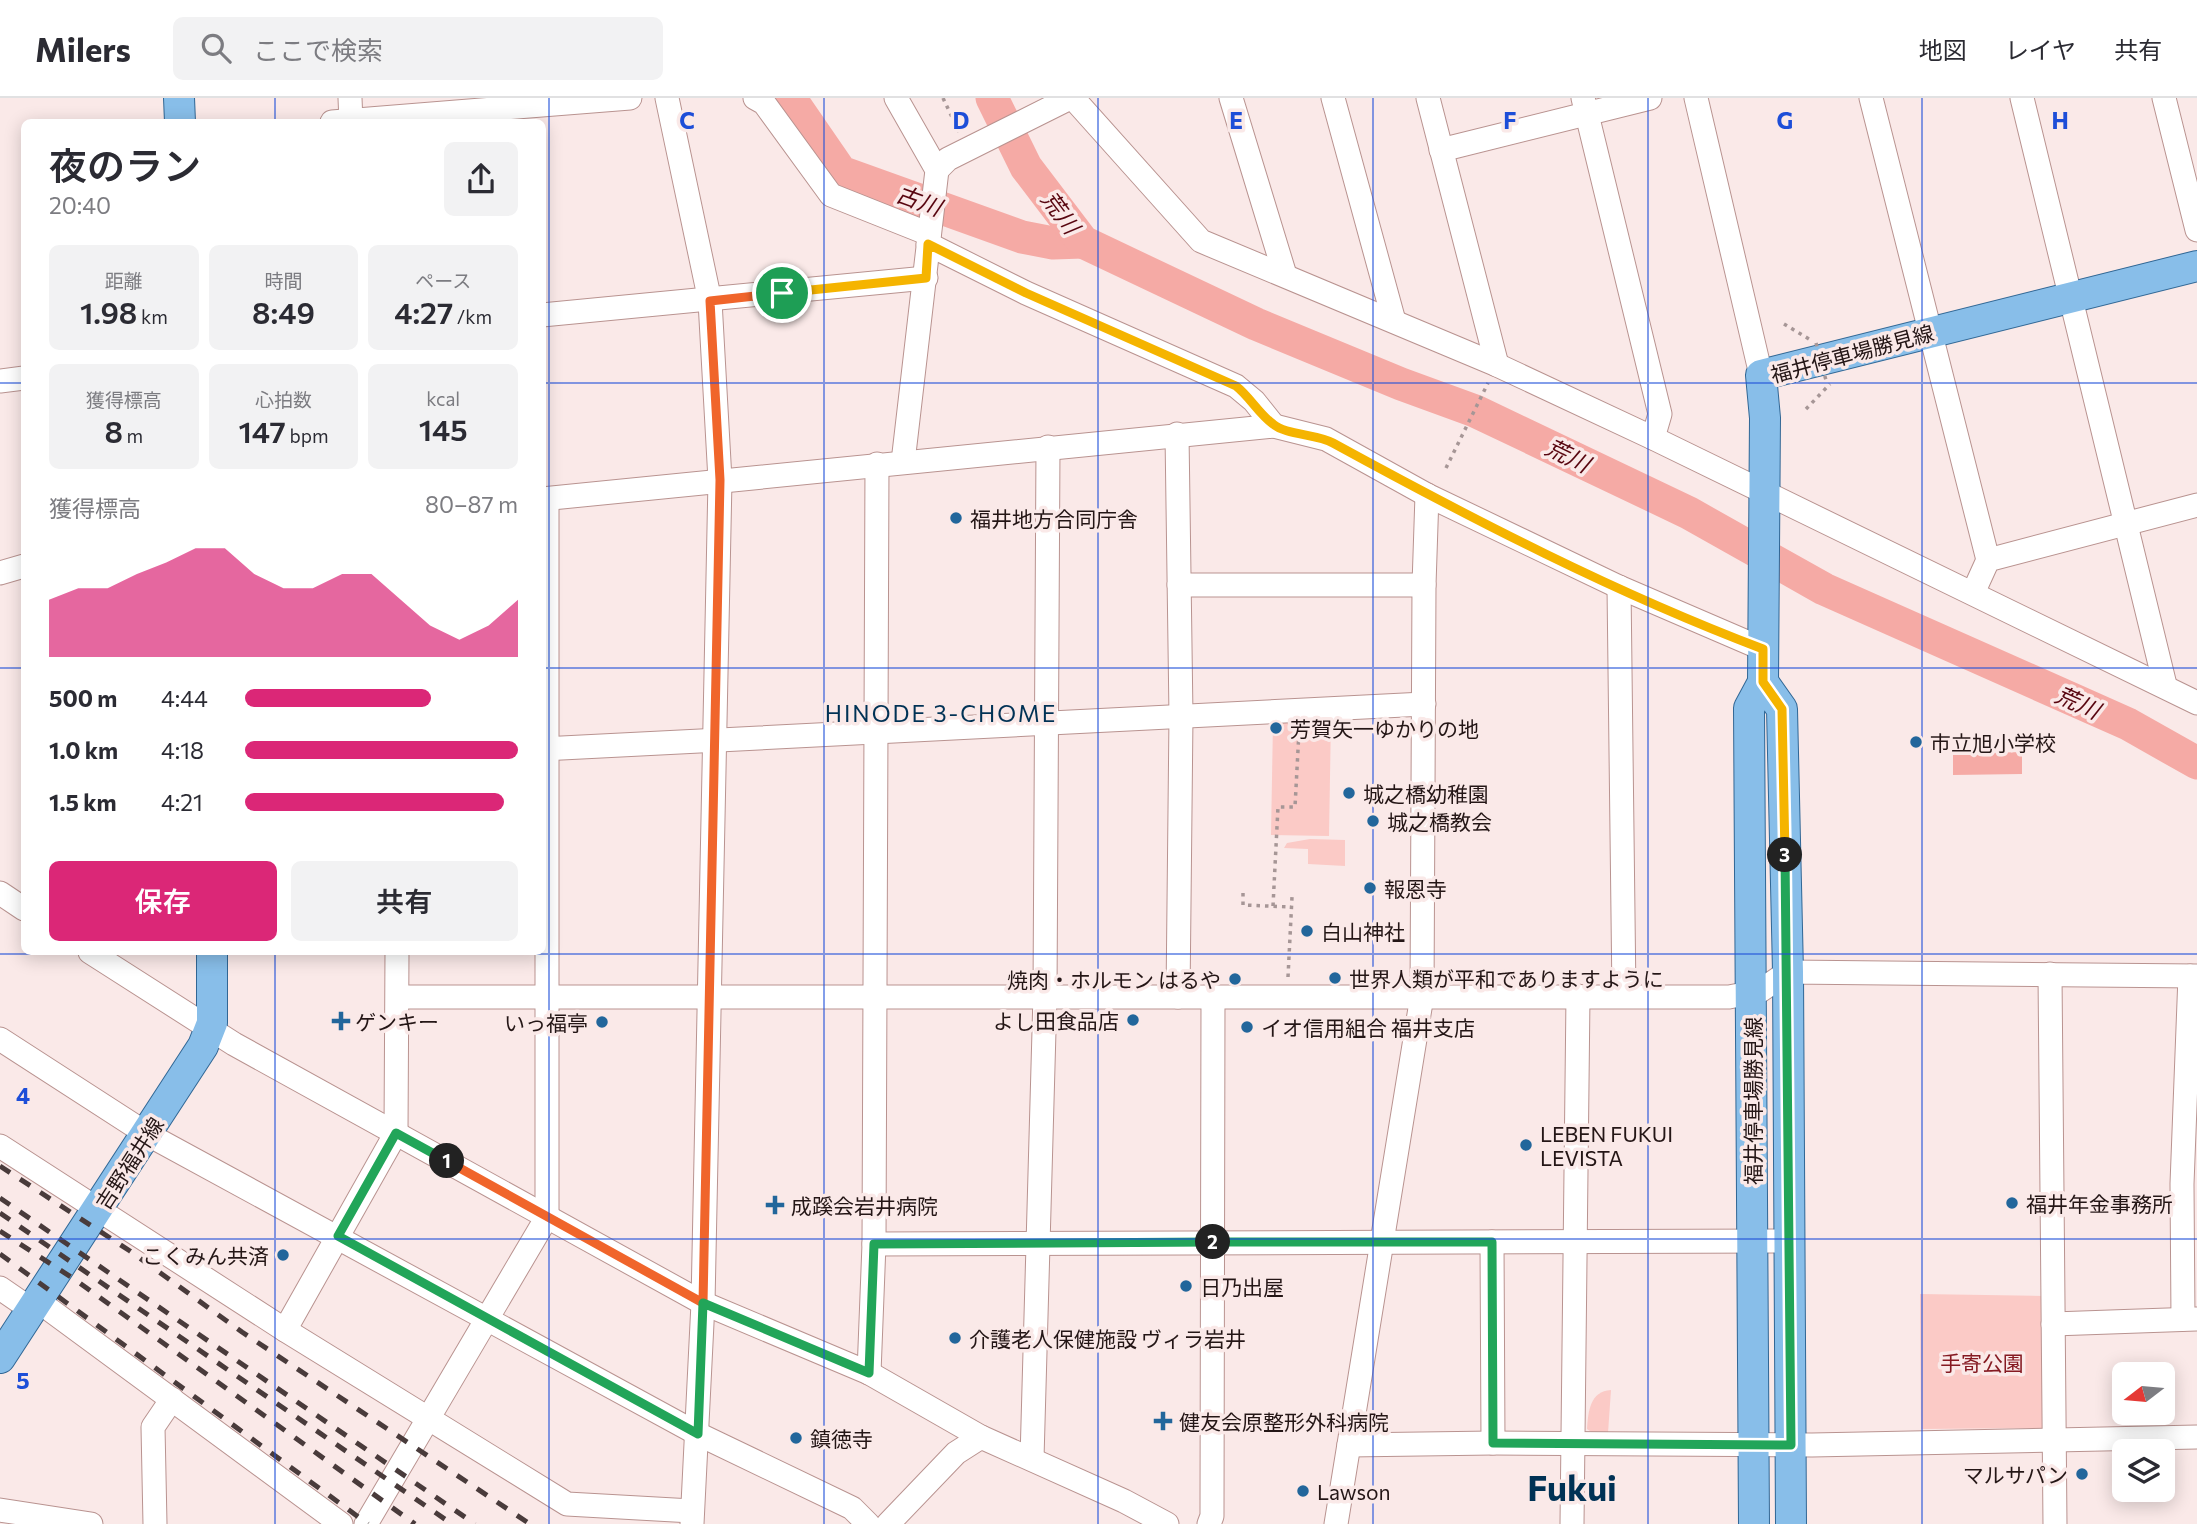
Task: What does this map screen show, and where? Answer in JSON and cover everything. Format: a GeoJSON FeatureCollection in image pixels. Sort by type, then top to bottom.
{"type":"FeatureCollection","features":[{"type":"Feature","properties":{"kind":"main road"},"geometry":{"type":"LineString","coordinates":[[179,98],[180,119]]}},
{"type":"Feature","properties":{"kind":"main road","name":"福井停車場勝見線"},"geometry":{"type":"LineString","coordinates":[[1754,1524],[1749,708],[1763,682],[1765,418],[1761,374],[2197,266]]}},
{"type":"Feature","properties":{"kind":"main road","name":"福井停車場勝見線"},"geometry":{"type":"LineString","coordinates":[[1763,682],[1782,709],[1788,972],[1791,1524]]}},
{"type":"Feature","properties":{"kind":"main road","name":"吉野福井線"},"geometry":{"type":"LineString","coordinates":[[0,1358],[99,1210],[210,1030],[212,955]]}},
{"type":"Feature","properties":{"kind":"street"},"geometry":{"type":"LineString","coordinates":[[346,116],[507,110],[630,98]]}},
{"type":"Feature","properties":{"kind":"street"},"geometry":{"type":"LineString","coordinates":[[0,1146],[285,1329],[567,1504],[692,1518],[703,1303],[720,480],[710,301],[667,98]]}},
{"type":"Feature","properties":{"kind":"street"},"geometry":{"type":"LineString","coordinates":[[896,98],[936,178]]}},
{"type":"Feature","properties":{"kind":"street"},"geometry":{"type":"LineString","coordinates":[[903,462],[936,178],[948,159],[1071,98],[1201,241],[1394,321],[1495,369],[1653,438],[1764,498],[1973,593],[2197,703]]}},
{"type":"Feature","properties":{"kind":"street"},"geometry":{"type":"LineString","coordinates":[[1231,98],[1285,275]]}},
{"type":"Feature","properties":{"kind":"street"},"geometry":{"type":"LineString","coordinates":[[1333,98],[1394,321]]}},
{"type":"Feature","properties":{"kind":"street"},"geometry":{"type":"LineString","coordinates":[[1428,98],[1495,369]]}},
{"type":"Feature","properties":{"kind":"street"},"geometry":{"type":"LineString","coordinates":[[1441,150],[1584,106],[1650,98]]}},
{"type":"Feature","properties":{"kind":"street"},"geometry":{"type":"LineString","coordinates":[[1696,98],[1761,374]]}},
{"type":"Feature","properties":{"kind":"street"},"geometry":{"type":"LineString","coordinates":[[1871,98],[1988,560],[1973,593]]}},
{"type":"Feature","properties":{"kind":"street"},"geometry":{"type":"LineString","coordinates":[[2022,98],[2165,685]]}},
{"type":"Feature","properties":{"kind":"street"},"geometry":{"type":"LineString","coordinates":[[2164,98],[2197,230]]}},
{"type":"Feature","properties":{"kind":"street"},"geometry":{"type":"LineString","coordinates":[[766,99],[831,195],[929,234],[1026,293],[1236,386],[1254,401],[1274,426]]}},
{"type":"Feature","properties":{"kind":"street"},"geometry":{"type":"LineString","coordinates":[[1584,106],[1660,414],[1653,438]]}},
{"type":"Feature","properties":{"kind":"street"},"geometry":{"type":"LineString","coordinates":[[546,315],[710,301],[926,278]]}},
{"type":"Feature","properties":{"kind":"street"},"geometry":{"type":"LineString","coordinates":[[0,381],[21,378]]}},
{"type":"Feature","properties":{"kind":"street"},"geometry":{"type":"LineString","coordinates":[[546,499],[1274,426],[1326,439],[1427,495],[1619,587],[1763,649]]}},
{"type":"Feature","properties":{"kind":"street"},"geometry":{"type":"LineString","coordinates":[[1177,434],[1181,716],[1178,997]]}},
{"type":"Feature","properties":{"kind":"street"},"geometry":{"type":"LineString","coordinates":[[1032,1459],[1045,995],[1048,447]]}},
{"type":"Feature","properties":{"kind":"street"},"geometry":{"type":"LineString","coordinates":[[869,1373],[874,1244],[877,464]]}},
{"type":"Feature","properties":{"kind":"street"},"geometry":{"type":"LineString","coordinates":[[1336,1524],[1422,996],[1424,585],[1427,495]]}},
{"type":"Feature","properties":{"kind":"street"},"geometry":{"type":"LineString","coordinates":[[1988,560],[2197,505]]}},
{"type":"Feature","properties":{"kind":"street"},"geometry":{"type":"LineString","coordinates":[[0,573],[21,567]]}},
{"type":"Feature","properties":{"kind":"street"},"geometry":{"type":"LineString","coordinates":[[1179,585],[1424,585]]}},
{"type":"Feature","properties":{"kind":"street"},"geometry":{"type":"LineString","coordinates":[[1619,587],[1624,996]]}},
{"type":"Feature","properties":{"kind":"street"},"geometry":{"type":"LineString","coordinates":[[546,749],[1424,704]]}},
{"type":"Feature","properties":{"kind":"street"},"geometry":{"type":"LineString","coordinates":[[366,1524],[547,1217],[546,872]]}},
{"type":"Feature","properties":{"kind":"street"},"geometry":{"type":"LineString","coordinates":[[0,893],[15,910]]}},
{"type":"Feature","properties":{"kind":"street"},"geometry":{"type":"LineString","coordinates":[[95,955],[210,1030],[703,1303],[869,1373],[981,1437],[1124,1501],[1167,1524]]}},
{"type":"Feature","properties":{"kind":"street"},"geometry":{"type":"LineString","coordinates":[[285,1329],[396,1133],[397,955]]}},
{"type":"Feature","properties":{"kind":"street"},"geometry":{"type":"LineString","coordinates":[[398,997],[1729,997],[1752,994],[1788,972],[2193,976],[2189,1184],[2190,1319],[2053,1324]]}},
{"type":"Feature","properties":{"kind":"street"},"geometry":{"type":"LineString","coordinates":[[2050,974],[2054,1524]]}},
{"type":"Feature","properties":{"kind":"street"},"geometry":{"type":"LineString","coordinates":[[1572,1524],[1578,996]]}},
{"type":"Feature","properties":{"kind":"street"},"geometry":{"type":"LineString","coordinates":[[1209,1524],[1212,1516],[1215,1242],[1213,997]]}},
{"type":"Feature","properties":{"kind":"street"},"geometry":{"type":"LineString","coordinates":[[0,1039],[147,1133],[698,1434],[852,1507],[868,1524]]}},
{"type":"Feature","properties":{"kind":"street"},"geometry":{"type":"LineString","coordinates":[[874,1244],[1788,1241]]}},
{"type":"Feature","properties":{"kind":"street"},"geometry":{"type":"LineString","coordinates":[[1492,1242],[1493,1443]]}},
{"type":"Feature","properties":{"kind":"street"},"geometry":{"type":"LineString","coordinates":[[0,1289],[35,1305],[172,1399],[341,1524]]}},
{"type":"Feature","properties":{"kind":"street"},"geometry":{"type":"LineString","coordinates":[[155,1524],[153,1427],[172,1399]]}},
{"type":"Feature","properties":{"kind":"street"},"geometry":{"type":"LineString","coordinates":[[888,1524],[950,1459],[981,1437]]}},
{"type":"Feature","properties":{"kind":"street"},"geometry":{"type":"LineString","coordinates":[[1349,1446],[1493,1443],[1791,1445],[2053,1442],[2197,1437]]}},
{"type":"Feature","properties":{"kind":"street"},"geometry":{"type":"LineString","coordinates":[[0,1510],[91,1524]]}},
{"type":"Feature","properties":{"kind":"path"},"geometry":{"type":"LineString","coordinates":[[943,98],[968,149]]}},
{"type":"Feature","properties":{"kind":"path"},"geometry":{"type":"LineString","coordinates":[[1784,324],[1816,344],[1827,384],[1806,409]]}},
{"type":"Feature","properties":{"kind":"path"},"geometry":{"type":"LineString","coordinates":[[1446,468],[1495,369]]}},
{"type":"Feature","properties":{"kind":"path"},"geometry":{"type":"LineString","coordinates":[[1273,906],[1278,807],[1295,807],[1300,710]]}},
{"type":"Feature","properties":{"kind":"path"},"geometry":{"type":"LineString","coordinates":[[1243,893],[1243,905],[1291,907]]}},
{"type":"Feature","properties":{"kind":"path"},"geometry":{"type":"LineString","coordinates":[[1287,996],[1292,897]]}},
{"type":"Feature","properties":{"kind":"green space"},"geometry":{"type":"Polygon","coordinates":[[[1331,719],[1329,836],[1271,835],[1273,722],[1331,719]]]}},
{"type":"Feature","properties":{"kind":"green space"},"geometry":{"type":"Polygon","coordinates":[[[1310,839],[1345,840],[1345,866],[1308,864],[1308,849],[1284,848],[1287,843],[1310,839]]]}},
{"type":"Feature","properties":{"kind":"green space","name":"手寄公園"},"geometry":{"type":"Polygon","coordinates":[[[1920,1294],[2044,1296],[2042,1428],[1921,1429],[1920,1294]]]}},
{"type":"Feature","properties":{"kind":"green space"},"geometry":{"type":"Polygon","coordinates":[[[1611,1390],[1608,1433],[1596,1435],[1587,1429],[1589,1409],[1594,1398],[1611,1390]]]}},
{"type":"Feature","properties":{"kind":"shaded area"},"geometry":{"type":"Polygon","coordinates":[[[2022,752],[2022,774],[1953,775],[1953,754],[2022,752]]]}},
{"type":"Feature","properties":{"kind":"waterway","name":"古川"},"geometry":{"type":"LineString","coordinates":[[790,98],[841,172],[1022,237],[1053,243],[1083,242]]}},
{"type":"Feature","properties":{"kind":"waterway","name":"荒川"},"geometry":{"type":"LineString","coordinates":[[992,98],[1026,167],[1083,242],[1256,324],[1401,384],[1475,411],[1689,513],[1824,589],[2128,724],[2197,763]]}},
{"type":"Feature","properties":{"kind":"railway"},"geometry":{"type":"LineString","coordinates":[[0,1166],[130,1251],[242,1332],[530,1524]]}},
{"type":"Feature","properties":{"kind":"railway"},"geometry":{"type":"LineString","coordinates":[[0,1198],[475,1524]]}},
{"type":"Feature","properties":{"kind":"railway"},"geometry":{"type":"LineString","coordinates":[[0,1213],[452,1524]]}},
{"type":"Feature","properties":{"kind":"railway"},"geometry":{"type":"LineString","coordinates":[[0,1231],[74,1279],[415,1524]]}},
{"type":"Feature","properties":{"kind":"railway"},"geometry":{"type":"LineString","coordinates":[[0,1254],[368,1524]]}},
{"type":"Feature","properties":{"kind":"place","name":"福井地方合同庁舎"},"geometry":{"type":"Point","coordinates":[956,518]}},
{"type":"Feature","properties":{"kind":"place","name":"芳賀矢一ゆかりの地"},"geometry":{"type":"Point","coordinates":[1276,728]}},
{"type":"Feature","properties":{"kind":"place","name":"市立旭小学校"},"geometry":{"type":"Point","coordinates":[1916,742]}},
{"type":"Feature","properties":{"kind":"place","name":"城之橋幼稚園"},"geometry":{"type":"Point","coordinates":[1349,793]}},
{"type":"Feature","properties":{"kind":"place","name":"城之橋教会"},"geometry":{"type":"Point","coordinates":[1373,821]}},
{"type":"Feature","properties":{"kind":"place","name":"報恩寺"},"geometry":{"type":"Point","coordinates":[1370,888]}},
{"type":"Feature","properties":{"kind":"place","name":"白山神社"},"geometry":{"type":"Point","coordinates":[1307,931]}},
{"type":"Feature","properties":{"kind":"place","name":"世界人類が平和でありますように"},"geometry":{"type":"Point","coordinates":[1335,978]}},
{"type":"Feature","properties":{"kind":"place","name":"焼肉・ホルモン はるや"},"geometry":{"type":"Point","coordinates":[1235,979]}},
{"type":"Feature","properties":{"kind":"place","name":"よし田食品店"},"geometry":{"type":"Point","coordinates":[1133,1020]}},
{"type":"Feature","properties":{"kind":"place","name":"ゲンキー"},"geometry":{"type":"Point","coordinates":[341,1021]}},
{"type":"Feature","properties":{"kind":"place","name":"いっ福亭"},"geometry":{"type":"Point","coordinates":[602,1022]}},
{"type":"Feature","properties":{"kind":"place","name":"イオ信用組合 福井支店"},"geometry":{"type":"Point","coordinates":[1247,1027]}},
{"type":"Feature","properties":{"kind":"place","name":"LEBEN FUKUI LEVISTA"},"geometry":{"type":"Point","coordinates":[1526,1145]}},
{"type":"Feature","properties":{"kind":"place","name":"福井年金事務所"},"geometry":{"type":"Point","coordinates":[2012,1203]}},
{"type":"Feature","properties":{"kind":"place","name":"成蹊会岩井病院"},"geometry":{"type":"Point","coordinates":[775,1205]}},
{"type":"Feature","properties":{"kind":"place","name":"こくみん共済"},"geometry":{"type":"Point","coordinates":[283,1255]}},
{"type":"Feature","properties":{"kind":"place","name":"日乃出屋"},"geometry":{"type":"Point","coordinates":[1186,1286]}},
{"type":"Feature","properties":{"kind":"place","name":"介護老人保健施設 ヴィラ岩井"},"geometry":{"type":"Point","coordinates":[955,1338]}},
{"type":"Feature","properties":{"kind":"place","name":"健友会原整形外科病院"},"geometry":{"type":"Point","coordinates":[1163,1421]}},
{"type":"Feature","properties":{"kind":"place","name":"鎮徳寺"},"geometry":{"type":"Point","coordinates":[796,1438]}},
{"type":"Feature","properties":{"kind":"place","name":"マルサパン"},"geometry":{"type":"Point","coordinates":[2082,1474]}},
{"type":"Feature","properties":{"kind":"place","name":"Lawson"},"geometry":{"type":"Point","coordinates":[1303,1491]}},
{"type":"Feature","properties":{"kind":"district","name":"HINODE 3-CHOME"},"geometry":{"type":"Point","coordinates":[941,713]}},
{"type":"Feature","properties":{"kind":"district","name":"Fukui"},"geometry":{"type":"Point","coordinates":[1572,1486]}},
{"type":"Feature","properties":{"kind":"route"},"geometry":{"type":"LineString","coordinates":[[782,293],[710,301],[720,480],[703,1303],[396,1133],[338,1236],[698,1434],[703,1303],[869,1373],[874,1244],[1492,1242],[1493,1443],[1791,1445],[1788,972],[1782,709],[1763,682],[1763,649],[1720,633],[1619,587],[1427,495],[1326,439],[1274,426],[1254,401],[1236,386],[1026,293],[928,244],[926,278],[782,293]]}}]}
